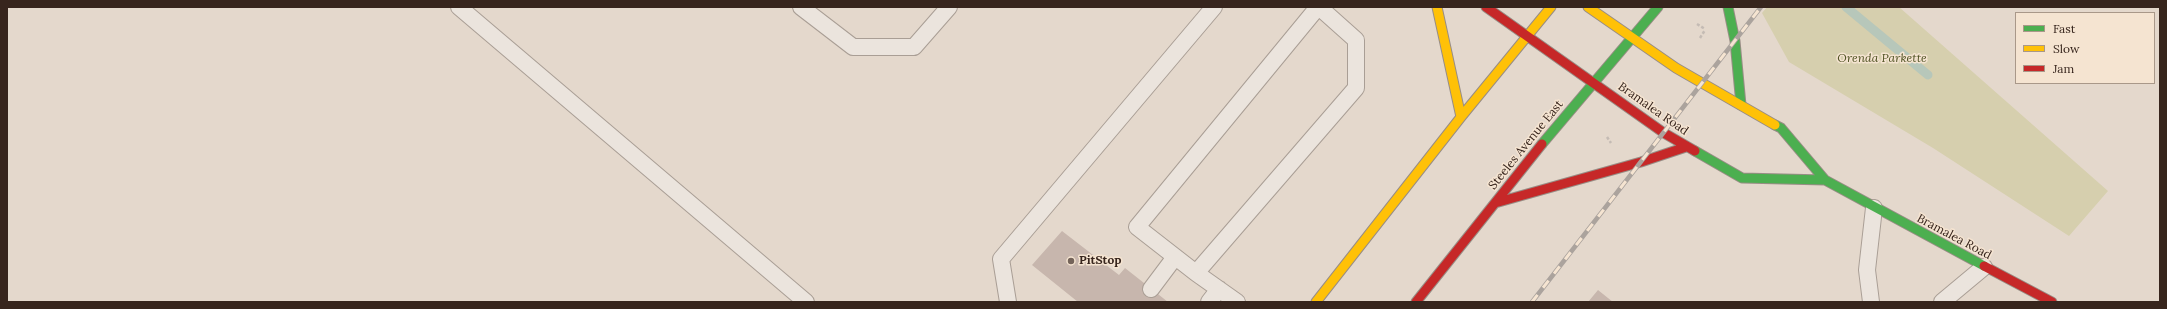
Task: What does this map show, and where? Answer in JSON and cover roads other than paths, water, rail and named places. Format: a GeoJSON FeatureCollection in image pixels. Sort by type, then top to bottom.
{"type":"FeatureCollection","features":[{"type":"Feature","properties":{"kind":"main road"},"geometry":{"type":"LineString","coordinates":[[1437,7],[1461,117]]}},
{"type":"Feature","properties":{"kind":"main road","name":"Bramalea Road"},"geometry":{"type":"LineString","coordinates":[[1486,7],[1686,147],[1742,178],[1825,180]]}},
{"type":"Feature","properties":{"kind":"main road"},"geometry":{"type":"LineString","coordinates":[[1316,302],[1461,117],[1551,7]]}},
{"type":"Feature","properties":{"kind":"main road","name":"Bramalea Road"},"geometry":{"type":"LineString","coordinates":[[1588,7],[1676,68],[1781,128],[1825,180],[1874,208],[2052,302]]}},
{"type":"Feature","properties":{"kind":"main road","name":"Steeles Avenue East"},"geometry":{"type":"LineString","coordinates":[[1416,302],[1593,82],[1658,7]]}},
{"type":"Feature","properties":{"kind":"main road"},"geometry":{"type":"LineString","coordinates":[[1728,7],[1735,41],[1741,105]]}},
{"type":"Feature","properties":{"kind":"main road"},"geometry":{"type":"LineString","coordinates":[[1495,203],[1641,162],[1686,147]]}},
{"type":"Feature","properties":{"kind":"lane"},"geometry":{"type":"LineString","coordinates":[[459,7],[806,302]]}},
{"type":"Feature","properties":{"kind":"lane"},"geometry":{"type":"LineString","coordinates":[[801,7],[853,47],[914,47],[949,7]]}},
{"type":"Feature","properties":{"kind":"lane"},"geometry":{"type":"LineString","coordinates":[[1008,302],[1001,259],[1214,7]]}},
{"type":"Feature","properties":{"kind":"lane"},"geometry":{"type":"LineString","coordinates":[[1196,273],[1356,88],[1356,40],[1318,7],[1137,227],[1196,273],[1237,302]]}},
{"type":"Feature","properties":{"kind":"lane"},"geometry":{"type":"LineString","coordinates":[[1871,302],[1868,270],[1874,208]]}},
{"type":"Feature","properties":{"kind":"lane"},"geometry":{"type":"LineString","coordinates":[[1151,289],[1175,257]]}},
{"type":"Feature","properties":{"kind":"lane"},"geometry":{"type":"LineString","coordinates":[[1942,302],[1984,267]]}},
{"type":"Feature","properties":{"kind":"lane"},"geometry":{"type":"LineString","coordinates":[[1209,302],[1219,289]]}},
{"type":"Feature","properties":{"kind":"waterway"},"geometry":{"type":"LineString","coordinates":[[1846,7],[1928,75]]}},
{"type":"Feature","properties":{"kind":"railway"},"geometry":{"type":"LineString","coordinates":[[1532,302],[1761,7]]}},
{"type":"Feature","properties":{"kind":"place","name":"PitStop"},"geometry":{"type":"Point","coordinates":[1071,261]}},
{"type":"Feature","properties":{"kind":"park label","name":"Orenda Parkette"},"geometry":{"type":"Point","coordinates":[1882,59]}}]}
